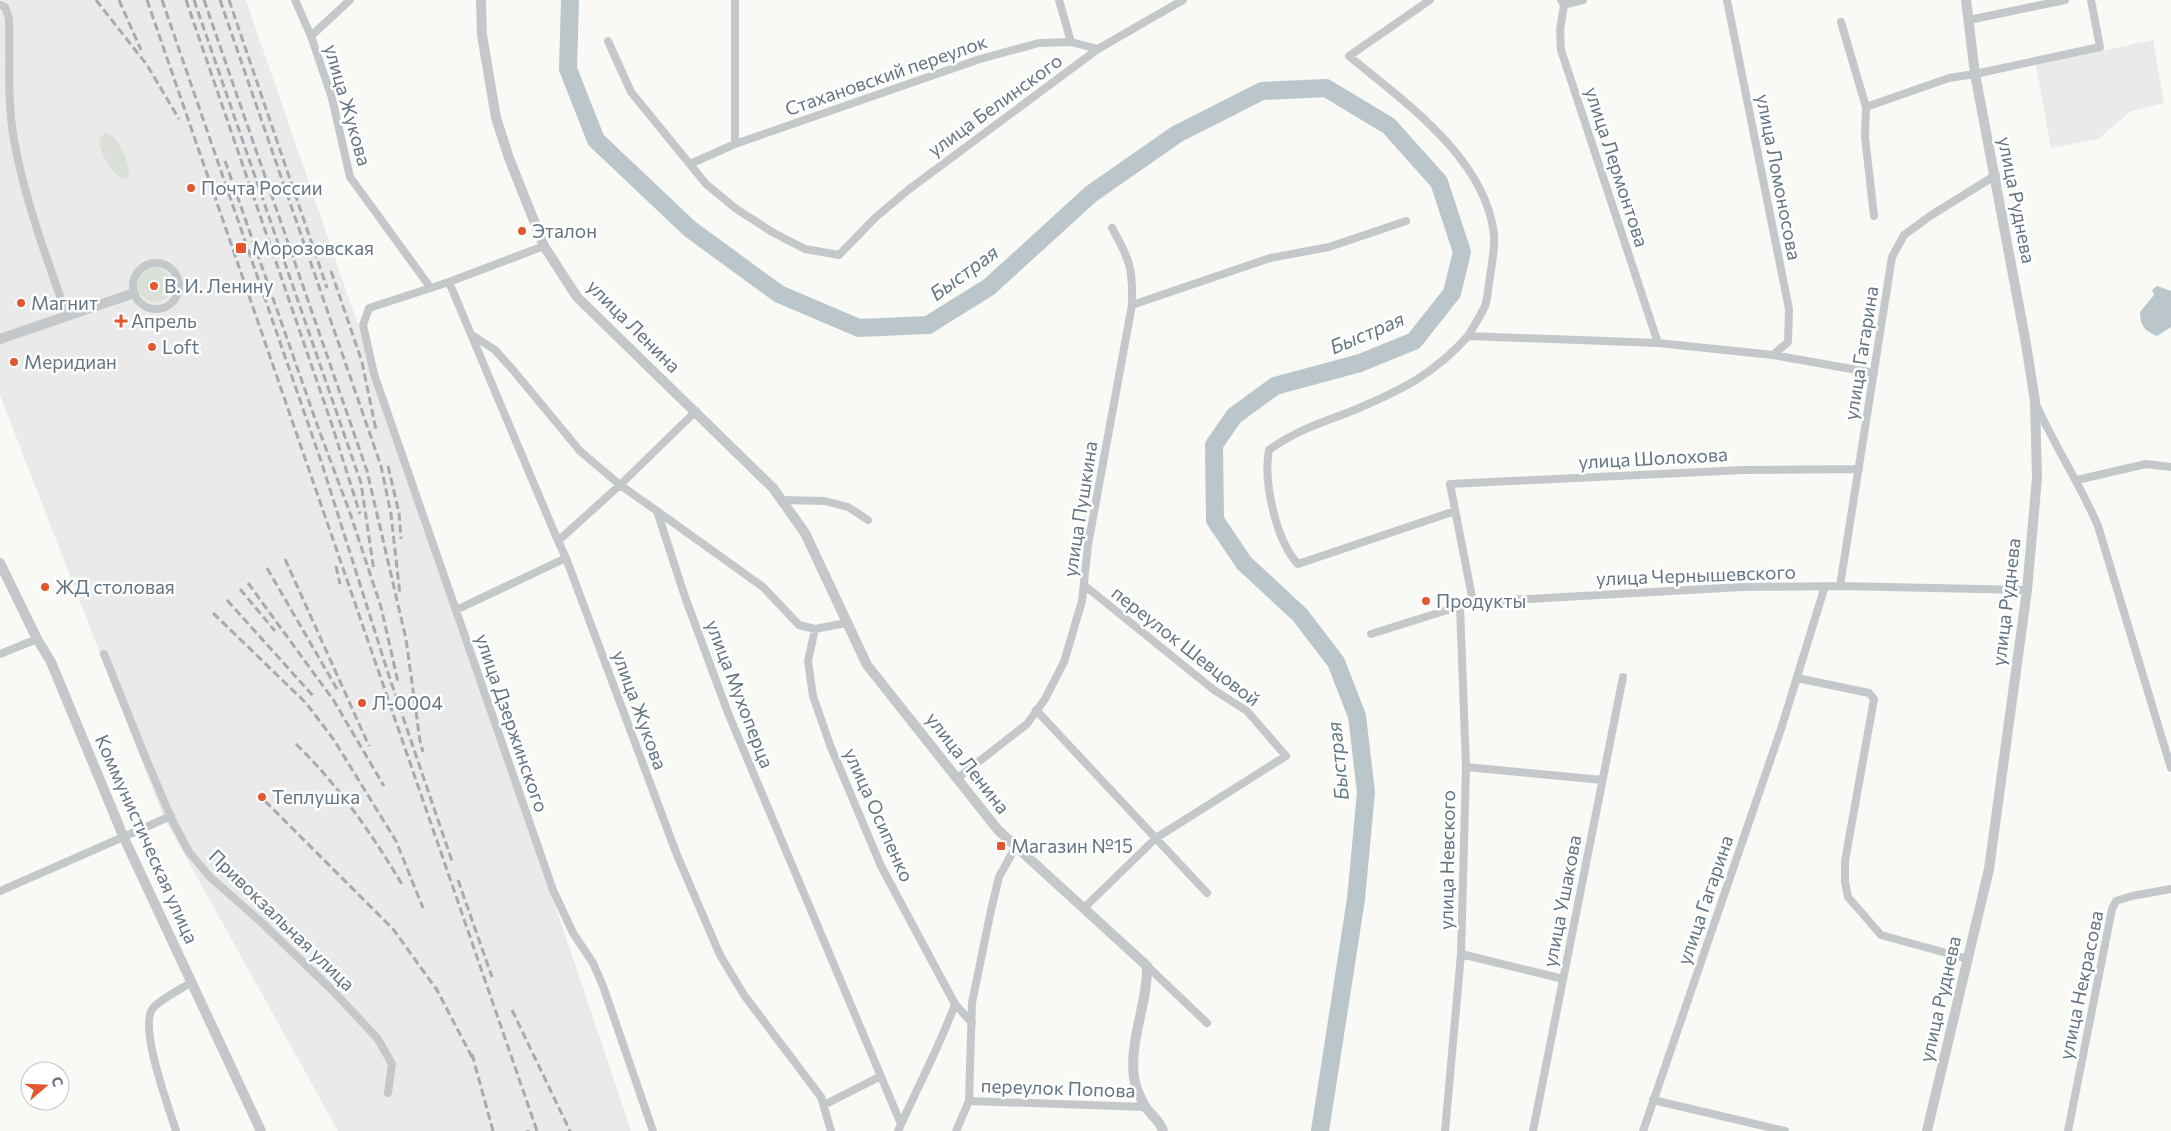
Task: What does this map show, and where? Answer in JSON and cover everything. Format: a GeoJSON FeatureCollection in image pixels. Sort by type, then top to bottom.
{"type":"FeatureCollection","features":[{"type":"Feature","properties":{"kind":"street","name":"улица Жукова"},"geometry":{"type":"LineString","coordinates":[[295,0],[311,36],[332,98],[350,177],[430,287]]}},
{"type":"Feature","properties":{"kind":"street"},"geometry":{"type":"LineString","coordinates":[[311,36],[350,0]]}},
{"type":"Feature","properties":{"kind":"street","name":"улица Ленина"},"geometry":{"type":"LineString","coordinates":[[481,0],[482,35],[496,118],[509,158],[544,246],[577,297],[746,460],[782,500],[805,533],[867,665],[958,777],[998,830],[1207,1023]]}},
{"type":"Feature","properties":{"kind":"street"},"geometry":{"type":"LineString","coordinates":[[735,0],[735,144]]}},
{"type":"Feature","properties":{"kind":"street"},"geometry":{"type":"LineString","coordinates":[[1059,0],[1071,42]]}},
{"type":"Feature","properties":{"kind":"street","name":"улица Белинского"},"geometry":{"type":"LineString","coordinates":[[690,164],[706,184],[728,202],[772,232],[805,249],[839,254],[876,217],[908,190],[1098,49],[1183,0]]}},
{"type":"Feature","properties":{"kind":"street"},"geometry":{"type":"LineString","coordinates":[[1430,0],[1349,56],[1422,118],[1458,155],[1473,177],[1486,206],[1494,234],[1492,263],[1485,306],[1468,336],[1451,355],[1424,376],[1359,408],[1317,422],[1284,438],[1269,450],[1266,464],[1270,493],[1281,536],[1288,554],[1298,564],[1455,512],[1474,602]]}},
{"type":"Feature","properties":{"kind":"street"},"geometry":{"type":"LineString","coordinates":[[1562,2],[1583,0]]}},
{"type":"Feature","properties":{"kind":"street","name":"улица Ломоносова"},"geometry":{"type":"LineString","coordinates":[[1727,0],[1789,309],[1790,327],[1788,342],[1773,354]]}},
{"type":"Feature","properties":{"kind":"street","name":"улица Руднева"},"geometry":{"type":"LineString","coordinates":[[1927,1131],[1989,869],[2027,590],[2037,478],[2035,401],[1996,175],[1975,74],[1970,20],[1966,0]]}},
{"type":"Feature","properties":{"kind":"street"},"geometry":{"type":"LineString","coordinates":[[1970,20],[2065,0]]}},
{"type":"Feature","properties":{"kind":"street"},"geometry":{"type":"LineString","coordinates":[[1866,107],[1949,78],[2100,47],[2091,0]]}},
{"type":"Feature","properties":{"kind":"street","name":"улица Лермонтова"},"geometry":{"type":"LineString","coordinates":[[1562,2],[1561,50],[1658,343]]}},
{"type":"Feature","properties":{"kind":"street"},"geometry":{"type":"LineString","coordinates":[[0,5],[5,7],[9,18],[10,98],[14,140],[33,219],[66,316]]}},
{"type":"Feature","properties":{"kind":"street"},"geometry":{"type":"LineString","coordinates":[[1841,22],[1866,107],[1865,137],[1874,216]]}},
{"type":"Feature","properties":{"kind":"street"},"geometry":{"type":"LineString","coordinates":[[608,41],[631,92],[690,164]]}},
{"type":"Feature","properties":{"kind":"street","name":"Стахановский переулок"},"geometry":{"type":"LineString","coordinates":[[690,164],[735,144],[980,59],[1038,43],[1071,42],[1098,49]]}},
{"type":"Feature","properties":{"kind":"street","name":"улица Гагарина"},"geometry":{"type":"LineString","coordinates":[[1840,586],[1892,258],[1904,235],[1930,216],[1996,175]]}},
{"type":"Feature","properties":{"kind":"street"},"geometry":{"type":"LineString","coordinates":[[1132,305],[1270,258],[1329,247],[1406,221]]}},
{"type":"Feature","properties":{"kind":"street","name":"улица Пушкина"},"geometry":{"type":"LineString","coordinates":[[958,777],[1027,724],[1045,699],[1064,662],[1082,601],[1088,545],[1132,305],[1133,278],[1129,258],[1112,228]]}},
{"type":"Feature","properties":{"kind":"street"},"geometry":{"type":"LineString","coordinates":[[430,287],[449,282],[544,246]]}},
{"type":"Feature","properties":{"kind":"street"},"geometry":{"type":"LineString","coordinates":[[160,263],[171,268],[178,278],[178,290],[173,301],[163,308],[151,308],[140,303],[134,293],[133,281],[138,270],[148,264],[160,263]]}},
{"type":"Feature","properties":{"kind":"street","name":"улица Жукова"},"geometry":{"type":"LineString","coordinates":[[449,282],[566,558],[670,838],[720,955],[744,995],[773,1035],[802,1069],[821,1097],[831,1131]]}},
{"type":"Feature","properties":{"kind":"street","name":"улица Дзержинского"},"geometry":{"type":"LineString","coordinates":[[430,287],[368,308],[363,324],[374,374],[553,890],[573,932],[593,963],[603,986],[653,1131]]}},
{"type":"Feature","properties":{"kind":"street"},"geometry":{"type":"LineString","coordinates":[[0,339],[134,293]]}},
{"type":"Feature","properties":{"kind":"street"},"geometry":{"type":"LineString","coordinates":[[472,335],[495,350],[580,451],[620,485],[763,587],[799,626],[815,629],[846,623]]}},
{"type":"Feature","properties":{"kind":"street"},"geometry":{"type":"LineString","coordinates":[[1468,336],[1658,343],[1773,354],[1874,373]]}},
{"type":"Feature","properties":{"kind":"street"},"geometry":{"type":"LineString","coordinates":[[2035,401],[2052,441],[2077,480],[2098,526],[2171,768]]}},
{"type":"Feature","properties":{"kind":"street"},"geometry":{"type":"LineString","coordinates":[[558,542],[696,411]]}},
{"type":"Feature","properties":{"kind":"street"},"geometry":{"type":"LineString","coordinates":[[2077,480],[2146,464],[2171,467]]}},
{"type":"Feature","properties":{"kind":"street","name":"улица Шолохова"},"geometry":{"type":"LineString","coordinates":[[1455,512],[1450,484],[1743,470],[1859,469]]}},
{"type":"Feature","properties":{"kind":"street"},"geometry":{"type":"LineString","coordinates":[[782,500],[825,501],[848,507],[868,520]]}},
{"type":"Feature","properties":{"kind":"street","name":"улица Мухоперца"},"geometry":{"type":"LineString","coordinates":[[657,511],[685,597],[728,713],[881,1076],[899,1128]]}},
{"type":"Feature","properties":{"kind":"street"},"geometry":{"type":"LineString","coordinates":[[456,610],[566,558]]}},
{"type":"Feature","properties":{"kind":"street","name":"Коммунистическая улица"},"geometry":{"type":"LineString","coordinates":[[0,562],[37,639],[52,662],[124,836],[261,1131]]}},
{"type":"Feature","properties":{"kind":"street","name":"переулок Шевцовой"},"geometry":{"type":"LineString","coordinates":[[1084,586],[1214,690],[1247,711],[1286,756],[1156,838]]}},
{"type":"Feature","properties":{"kind":"street","name":"улица Гагарина"},"geometry":{"type":"LineString","coordinates":[[1643,1131],[1797,678],[1825,586]]}},
{"type":"Feature","properties":{"kind":"street","name":"улица Чернышевского"},"geometry":{"type":"LineString","coordinates":[[1371,634],[1474,602],[1742,587],[1840,586],[2027,590]]}},
{"type":"Feature","properties":{"kind":"street","name":"улица Невского"},"geometry":{"type":"LineString","coordinates":[[1444,1131],[1462,954],[1466,768],[1460,606]]}},
{"type":"Feature","properties":{"kind":"street","name":"улица Осипенко"},"geometry":{"type":"LineString","coordinates":[[815,629],[808,661],[813,696],[830,745],[881,866],[955,1004],[972,1023]]}},
{"type":"Feature","properties":{"kind":"street"},"geometry":{"type":"LineString","coordinates":[[0,654],[37,639]]}},
{"type":"Feature","properties":{"kind":"street","name":"Привокзальная улица"},"geometry":{"type":"LineString","coordinates":[[104,654],[144,754],[189,852],[209,876],[260,921],[333,991],[378,1039],[392,1064],[388,1093]]}},
{"type":"Feature","properties":{"kind":"street","name":"улица Ушакова"},"geometry":{"type":"LineString","coordinates":[[1533,1131],[1623,678]]}},
{"type":"Feature","properties":{"kind":"street"},"geometry":{"type":"LineString","coordinates":[[1797,678],[1869,693],[1874,699],[1845,860],[1845,882],[1848,896],[1881,935],[1968,959]]}},
{"type":"Feature","properties":{"kind":"street"},"geometry":{"type":"LineString","coordinates":[[1036,710],[1207,893]]}},
{"type":"Feature","properties":{"kind":"street","name":"улица Невского"},"geometry":{"type":"LineString","coordinates":[[1466,768],[1602,780]]}},
{"type":"Feature","properties":{"kind":"street"},"geometry":{"type":"LineString","coordinates":[[0,891],[171,816]]}},
{"type":"Feature","properties":{"kind":"street"},"geometry":{"type":"LineString","coordinates":[[1084,908],[1156,838]]}},
{"type":"Feature","properties":{"kind":"street"},"geometry":{"type":"LineString","coordinates":[[956,1131],[969,1101],[972,1003],[999,878],[1016,846]]}},
{"type":"Feature","properties":{"kind":"street","name":"улица Некрасова"},"geometry":{"type":"LineString","coordinates":[[2068,1131],[2112,910],[2116,901],[2171,889]]}},
{"type":"Feature","properties":{"kind":"street","name":"улица Невского"},"geometry":{"type":"LineString","coordinates":[[1462,954],[1563,979]]}},
{"type":"Feature","properties":{"kind":"street"},"geometry":{"type":"LineString","coordinates":[[1146,966],[1146,992],[1135,1037],[1134,1079],[1146,1107],[1162,1126],[1163,1131]]}},
{"type":"Feature","properties":{"kind":"street"},"geometry":{"type":"LineString","coordinates":[[176,1131],[149,1041],[147,1023],[153,1008],[192,982]]}},
{"type":"Feature","properties":{"kind":"street"},"geometry":{"type":"LineString","coordinates":[[899,1128],[920,1080],[942,1042],[955,1004]]}},
{"type":"Feature","properties":{"kind":"street"},"geometry":{"type":"LineString","coordinates":[[824,1105],[881,1076]]}},
{"type":"Feature","properties":{"kind":"street"},"geometry":{"type":"LineString","coordinates":[[1653,1100],[1785,1131]]}},
{"type":"Feature","properties":{"kind":"street","name":"переулок Попова"},"geometry":{"type":"LineString","coordinates":[[969,1101],[1146,1107]]}},
{"type":"Feature","properties":{"kind":"shaded area"},"geometry":{"type":"Polygon","coordinates":[[[0,0],[246,0],[439,560],[631,1131],[338,1131],[163,816],[0,395],[0,0]]]}},
{"type":"Feature","properties":{"kind":"shaded area"},"geometry":{"type":"Polygon","coordinates":[[[2153,40],[2164,103],[2131,111],[2098,139],[2051,148],[2036,65],[2153,40]]]}},
{"type":"Feature","properties":{"kind":"shaded area"},"geometry":{"type":"Polygon","coordinates":[[[107,133],[117,141],[124,152],[129,178],[123,179],[119,176],[104,157],[99,140],[102,135],[107,133]]]}},
{"type":"Feature","properties":{"kind":"shaded area"},"geometry":{"type":"Polygon","coordinates":[[[155,268],[162,269],[167,273],[171,278],[171,292],[167,297],[162,301],[155,302],[148,301],[143,297],[139,292],[138,285],[139,278],[143,273],[148,269],[155,268]]]}},
{"type":"Feature","properties":{"kind":"shaded area"},"geometry":{"type":"Polygon","coordinates":[[[2157,286],[2171,291],[2171,327],[2157,336],[2144,327],[2140,312],[2154,295],[2152,290],[2157,286]]]}},
{"type":"Feature","properties":{"kind":"waterway","name":"Быстрая"},"geometry":{"type":"LineString","coordinates":[[570,0],[568,69],[596,140],[690,229],[779,294],[859,328],[928,325],[989,287],[1091,194],[1177,134],[1262,91],[1326,88],[1389,126],[1439,182],[1462,252],[1452,293],[1414,341],[1360,363],[1275,386],[1234,416],[1214,445],[1215,520],[1244,563],[1300,615],[1336,662],[1357,716],[1366,792],[1356,899],[1320,1131]]}},
{"type":"Feature","properties":{"kind":"railway"},"geometry":{"type":"LineString","coordinates":[[96,0],[147,65],[179,119]]}},
{"type":"Feature","properties":{"kind":"railway"},"geometry":{"type":"LineString","coordinates":[[119,0],[141,50]]}},
{"type":"Feature","properties":{"kind":"railway"},"geometry":{"type":"LineString","coordinates":[[147,0],[537,1131]]}},
{"type":"Feature","properties":{"kind":"railway"},"geometry":{"type":"LineString","coordinates":[[162,0],[321,461],[389,676],[453,864]]}},
{"type":"Feature","properties":{"kind":"railway"},"geometry":{"type":"LineString","coordinates":[[186,0],[332,425],[360,514]]}},
{"type":"Feature","properties":{"kind":"railway"},"geometry":{"type":"LineString","coordinates":[[194,0],[361,483],[374,571]]}},
{"type":"Feature","properties":{"kind":"railway"},"geometry":{"type":"LineString","coordinates":[[204,0],[367,471],[406,639],[423,752]]}},
{"type":"Feature","properties":{"kind":"railway"},"geometry":{"type":"LineString","coordinates":[[220,0],[381,466],[391,514],[400,595]]}},
{"type":"Feature","properties":{"kind":"railway"},"geometry":{"type":"LineString","coordinates":[[229,0],[327,288]]}},
{"type":"Feature","properties":{"kind":"railway"},"geometry":{"type":"LineString","coordinates":[[225,161],[350,513],[381,607],[398,682]]}},
{"type":"Feature","properties":{"kind":"railway"},"geometry":{"type":"LineString","coordinates":[[331,271],[362,362],[376,430]]}},
{"type":"Feature","properties":{"kind":"railway"},"geometry":{"type":"LineString","coordinates":[[388,466],[399,513],[401,539]]}},
{"type":"Feature","properties":{"kind":"railway"},"geometry":{"type":"LineString","coordinates":[[285,559],[369,746]]}},
{"type":"Feature","properties":{"kind":"railway"},"geometry":{"type":"LineString","coordinates":[[336,566],[340,584]]}},
{"type":"Feature","properties":{"kind":"railway"},"geometry":{"type":"LineString","coordinates":[[267,568],[337,689]]}},
{"type":"Feature","properties":{"kind":"railway"},"geometry":{"type":"LineString","coordinates":[[248,583],[334,701],[384,786]]}},
{"type":"Feature","properties":{"kind":"railway"},"geometry":{"type":"LineString","coordinates":[[240,589],[275,631]]}},
{"type":"Feature","properties":{"kind":"railway"},"geometry":{"type":"LineString","coordinates":[[227,600],[314,697]]}},
{"type":"Feature","properties":{"kind":"railway"},"geometry":{"type":"LineString","coordinates":[[213,613],[306,703],[334,740],[396,841],[423,908]]}},
{"type":"Feature","properties":{"kind":"railway"},"geometry":{"type":"LineString","coordinates":[[296,744],[327,777],[354,811],[403,886]]}},
{"type":"Feature","properties":{"kind":"railway"},"geometry":{"type":"LineString","coordinates":[[265,801],[393,929],[437,990],[474,1061]]}},
{"type":"Feature","properties":{"kind":"railway"},"geometry":{"type":"LineString","coordinates":[[458,880],[492,977]]}},
{"type":"Feature","properties":{"kind":"railway"},"geometry":{"type":"LineString","coordinates":[[512,1010],[570,1131]]}},
{"type":"Feature","properties":{"kind":"railway"},"geometry":{"type":"LineString","coordinates":[[472,1054],[493,1131]]}},
{"type":"Feature","properties":{"kind":"place","name":"Почта России"},"geometry":{"type":"Point","coordinates":[191,188]}},
{"type":"Feature","properties":{"kind":"place","name":"Эталон"},"geometry":{"type":"Point","coordinates":[522,231]}},
{"type":"Feature","properties":{"kind":"place","name":"Морозовская"},"geometry":{"type":"Point","coordinates":[241,248]}},
{"type":"Feature","properties":{"kind":"place","name":"В. И. Ленину"},"geometry":{"type":"Point","coordinates":[154,286]}},
{"type":"Feature","properties":{"kind":"place","name":"Магнит"},"geometry":{"type":"Point","coordinates":[21,303]}},
{"type":"Feature","properties":{"kind":"place","name":"Апрель"},"geometry":{"type":"Point","coordinates":[121,321]}},
{"type":"Feature","properties":{"kind":"place","name":"Loft"},"geometry":{"type":"Point","coordinates":[152,347]}},
{"type":"Feature","properties":{"kind":"place","name":"Меридиан"},"geometry":{"type":"Point","coordinates":[14,362]}},
{"type":"Feature","properties":{"kind":"place","name":"ЖД столовая"},"geometry":{"type":"Point","coordinates":[45,587]}},
{"type":"Feature","properties":{"kind":"place","name":"Продукты"},"geometry":{"type":"Point","coordinates":[1426,601]}},
{"type":"Feature","properties":{"kind":"place","name":"Л-0004"},"geometry":{"type":"Point","coordinates":[362,703]}},
{"type":"Feature","properties":{"kind":"place","name":"Теплушка"},"geometry":{"type":"Point","coordinates":[262,797]}},
{"type":"Feature","properties":{"kind":"place","name":"Магазин №15"},"geometry":{"type":"Point","coordinates":[1001,846]}}]}
